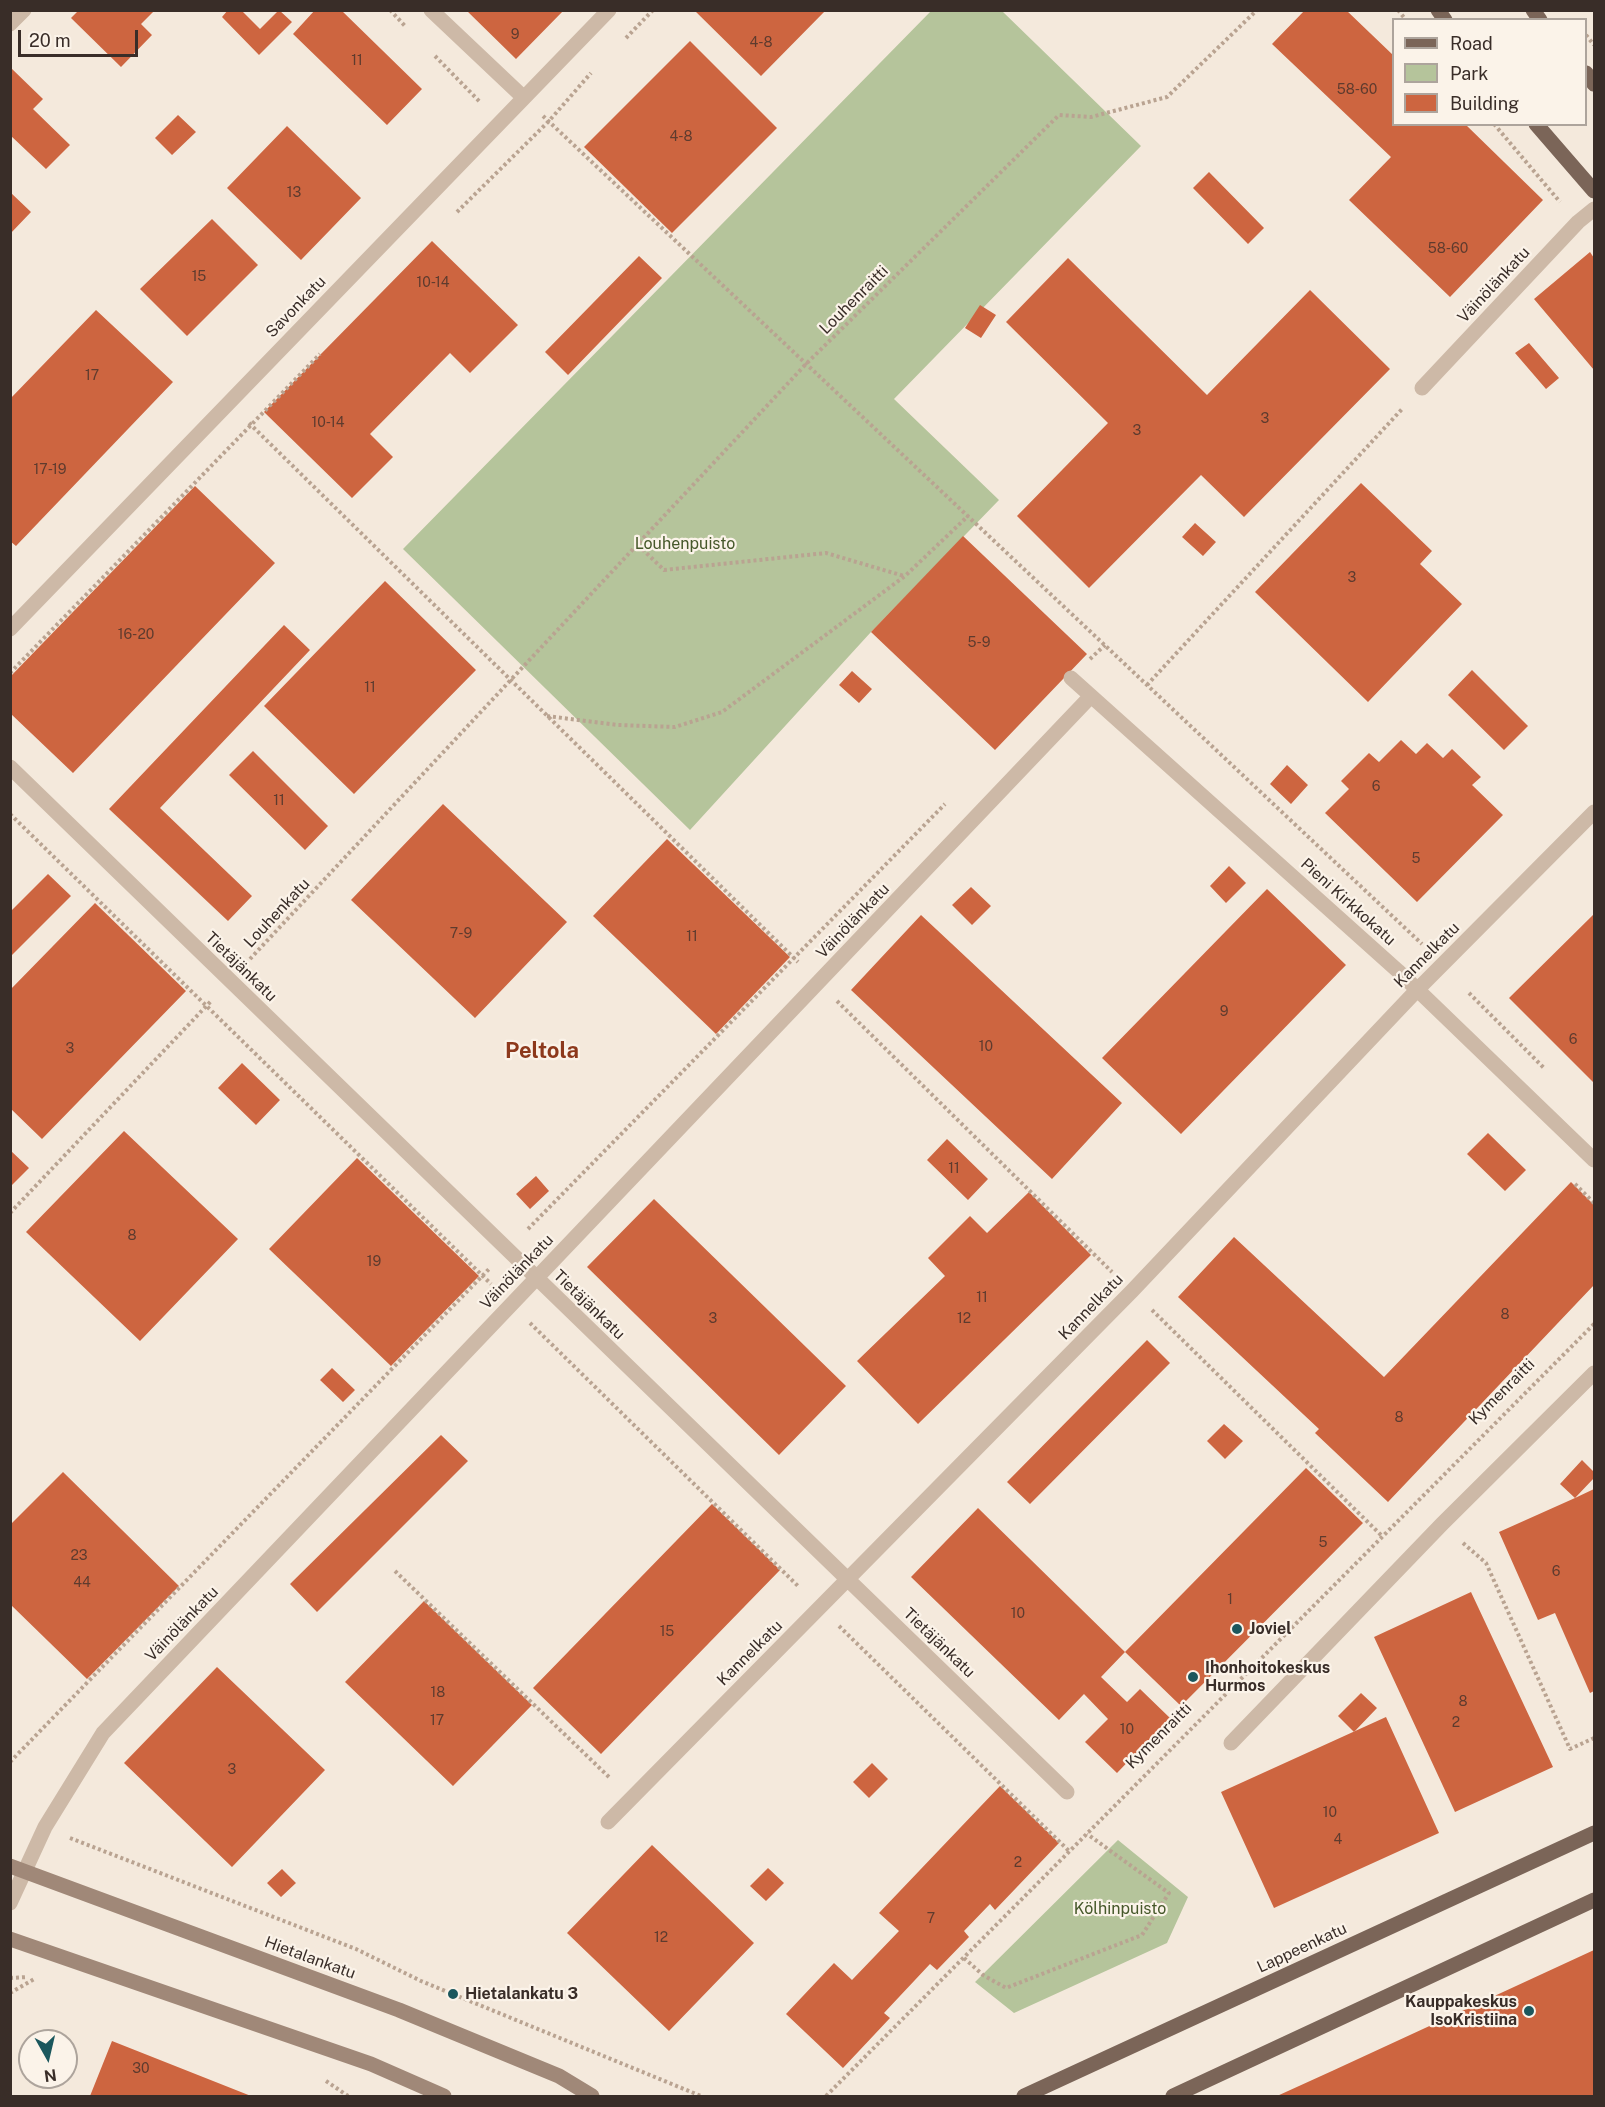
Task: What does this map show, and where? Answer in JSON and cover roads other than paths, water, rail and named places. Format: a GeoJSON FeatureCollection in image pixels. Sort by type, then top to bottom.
{"type":"FeatureCollection","features":[{"type":"Feature","properties":{"kind":"main road"},"geometry":{"type":"LineString","coordinates":[[1538,126],[1594,191]]}},
{"type":"Feature","properties":{"kind":"main road","name":"Lappeenkatu"},"geometry":{"type":"LineString","coordinates":[[1024,2097],[1594,1833]]}},
{"type":"Feature","properties":{"kind":"main road","name":"Hietalankatu"},"geometry":{"type":"LineString","coordinates":[[18,1868],[399,2010],[559,2076],[592,2097]]}},
{"type":"Feature","properties":{"kind":"main road"},"geometry":{"type":"LineString","coordinates":[[1173,2097],[1594,1900]]}},
{"type":"Feature","properties":{"kind":"main road"},"geometry":{"type":"LineString","coordinates":[[10,1939],[371,2064],[444,2097]]}},
{"type":"Feature","properties":{"kind":"street"},"geometry":{"type":"LineString","coordinates":[[10,24],[24,10]]}},
{"type":"Feature","properties":{"kind":"street"},"geometry":{"type":"LineString","coordinates":[[431,10],[523,97]]}},
{"type":"Feature","properties":{"kind":"street","name":"Savonkatu"},"geometry":{"type":"LineString","coordinates":[[10,628],[609,10]]}},
{"type":"Feature","properties":{"kind":"street","name":"Väinölänkatu"},"geometry":{"type":"LineString","coordinates":[[1422,388],[1578,222],[1594,209]]}},
{"type":"Feature","properties":{"kind":"street","name":"Pieni Kirkkokatu"},"geometry":{"type":"LineString","coordinates":[[1071,678],[1417,990],[1594,1160]]}},
{"type":"Feature","properties":{"kind":"street","name":"Väinölänkatu"},"geometry":{"type":"LineString","coordinates":[[10,1903],[18,1868],[103,1733],[1091,696]]}},
{"type":"Feature","properties":{"kind":"street","name":"Tietäjänkatu"},"geometry":{"type":"LineString","coordinates":[[10,767],[1067,1792]]}},
{"type":"Feature","properties":{"kind":"street","name":"Kannelkatu"},"geometry":{"type":"LineString","coordinates":[[608,1822],[1124,1299],[1417,990],[1594,812]]}},
{"type":"Feature","properties":{"kind":"street"},"geometry":{"type":"LineString","coordinates":[[1231,1743],[1442,1524],[1594,1373]]}},
{"type":"Feature","properties":{"kind":"place","name":"Joviel"},"geometry":{"type":"Point","coordinates":[1237,1629]}},
{"type":"Feature","properties":{"kind":"place","name":"Ihonhoitokeskus Hurmos"},"geometry":{"type":"Point","coordinates":[1193,1677]}},
{"type":"Feature","properties":{"kind":"place","name":"Hietalankatu 3"},"geometry":{"type":"Point","coordinates":[453,1994]}},
{"type":"Feature","properties":{"kind":"place","name":"Kauppakeskus IsoKristiina"},"geometry":{"type":"Point","coordinates":[1529,2011]}},
{"type":"Feature","properties":{"kind":"district","name":"Peltola"},"geometry":{"type":"Point","coordinates":[542,1051]}},
{"type":"Feature","properties":{"kind":"park label","name":"Louhenpuisto"},"geometry":{"type":"Point","coordinates":[685,544]}},
{"type":"Feature","properties":{"kind":"park label","name":"Kölhinpuisto"},"geometry":{"type":"Point","coordinates":[1120,1909]}}]}
